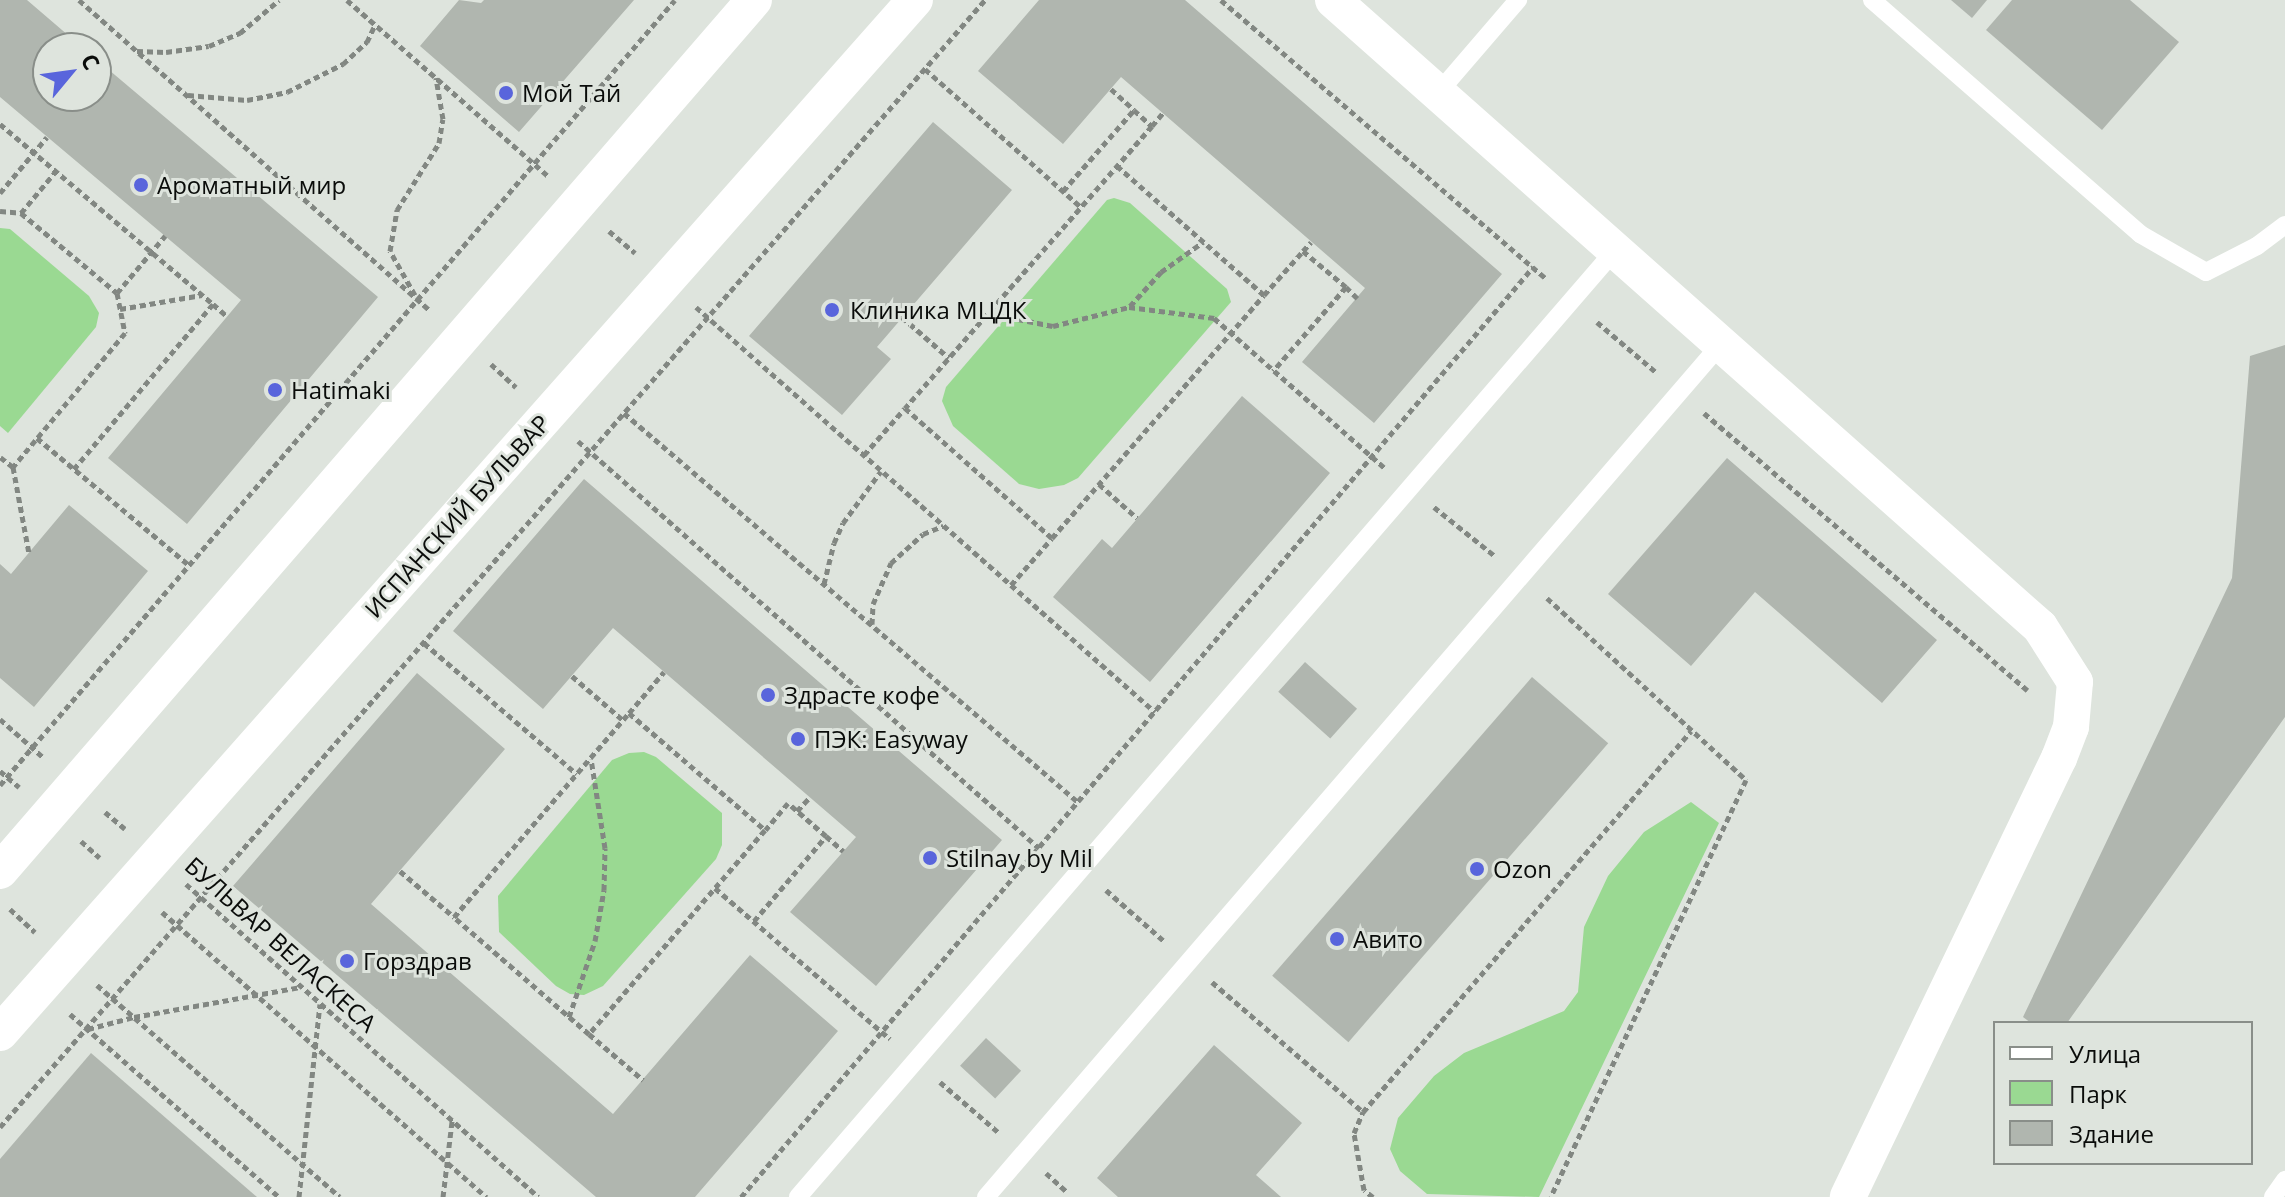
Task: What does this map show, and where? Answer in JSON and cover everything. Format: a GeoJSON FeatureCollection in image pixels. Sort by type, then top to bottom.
{"type":"FeatureCollection","features":[{"type":"Feature","properties":{"kind":"street"},"geometry":{"type":"LineString","coordinates":[[0,871],[754,0]]}},
{"type":"Feature","properties":{"kind":"street","name":"ИСПАНСКИЙ БУЛЬВАР"},"geometry":{"type":"LineString","coordinates":[[0,1033],[915,0]]}},
{"type":"Feature","properties":{"kind":"street"},"geometry":{"type":"LineString","coordinates":[[1333,0],[2040,627],[2075,682],[2071,727],[2059,758],[1848,1197]]}},
{"type":"Feature","properties":{"kind":"lane"},"geometry":{"type":"LineString","coordinates":[[1438,93],[1518,0]]}},
{"type":"Feature","properties":{"kind":"lane"},"geometry":{"type":"LineString","coordinates":[[1872,0],[2140,234],[2206,272],[2257,246],[2285,225]]}},
{"type":"Feature","properties":{"kind":"lane"},"geometry":{"type":"LineString","coordinates":[[798,1197],[1615,250]]}},
{"type":"Feature","properties":{"kind":"lane"},"geometry":{"type":"LineString","coordinates":[[986,1197],[1721,344]]}},
{"type":"Feature","properties":{"kind":"lane"},"geometry":{"type":"LineString","coordinates":[[2273,1197],[2285,1180]]}},
{"type":"Feature","properties":{"kind":"path"},"geometry":{"type":"LineString","coordinates":[[79,0],[1039,848]]}},
{"type":"Feature","properties":{"kind":"path"},"geometry":{"type":"LineString","coordinates":[[87,0],[97,16]]}},
{"type":"Feature","properties":{"kind":"path"},"geometry":{"type":"LineString","coordinates":[[136,51],[166,52],[209,46],[240,33],[279,0]]}},
{"type":"Feature","properties":{"kind":"path"},"geometry":{"type":"LineString","coordinates":[[347,0],[1155,712]]}},
{"type":"Feature","properties":{"kind":"path"},"geometry":{"type":"LineString","coordinates":[[0,785],[675,0]]}},
{"type":"Feature","properties":{"kind":"path"},"geometry":{"type":"LineString","coordinates":[[0,1127],[985,0]]}},
{"type":"Feature","properties":{"kind":"path"},"geometry":{"type":"LineString","coordinates":[[1221,0],[2071,727]]}},
{"type":"Feature","properties":{"kind":"path"},"geometry":{"type":"LineString","coordinates":[[186,95],[247,100],[287,92],[343,64],[367,42],[375,25]]}},
{"type":"Feature","properties":{"kind":"path"},"geometry":{"type":"LineString","coordinates":[[925,69],[1081,207]]}},
{"type":"Feature","properties":{"kind":"path"},"geometry":{"type":"LineString","coordinates":[[418,299],[390,251],[397,210],[424,172],[439,143],[443,119],[436,78]]}},
{"type":"Feature","properties":{"kind":"path"},"geometry":{"type":"LineString","coordinates":[[1111,89],[1152,126]]}},
{"type":"Feature","properties":{"kind":"path"},"geometry":{"type":"LineString","coordinates":[[1063,191],[1134,110]]}},
{"type":"Feature","properties":{"kind":"path"},"geometry":{"type":"LineString","coordinates":[[864,455],[1163,113]]}},
{"type":"Feature","properties":{"kind":"path"},"geometry":{"type":"LineString","coordinates":[[0,124],[227,316]]}},
{"type":"Feature","properties":{"kind":"path"},"geometry":{"type":"LineString","coordinates":[[0,193],[47,137]]}},
{"type":"Feature","properties":{"kind":"path"},"geometry":{"type":"LineString","coordinates":[[1117,166],[1264,295]]}},
{"type":"Feature","properties":{"kind":"path"},"geometry":{"type":"LineString","coordinates":[[21,213],[56,171]]}},
{"type":"Feature","properties":{"kind":"path"},"geometry":{"type":"LineString","coordinates":[[0,211],[21,213],[117,293],[125,333],[13,467]]}},
{"type":"Feature","properties":{"kind":"path"},"geometry":{"type":"LineString","coordinates":[[117,293],[165,236]]}},
{"type":"Feature","properties":{"kind":"path"},"geometry":{"type":"LineString","coordinates":[[1129,307],[1161,272],[1203,242]]}},
{"type":"Feature","properties":{"kind":"path"},"geometry":{"type":"LineString","coordinates":[[1011,585],[1311,242]]}},
{"type":"Feature","properties":{"kind":"path"},"geometry":{"type":"LineString","coordinates":[[1303,251],[1357,298]]}},
{"type":"Feature","properties":{"kind":"path"},"geometry":{"type":"LineString","coordinates":[[741,1197],[1533,267]]}},
{"type":"Feature","properties":{"kind":"path"},"geometry":{"type":"LineString","coordinates":[[1273,371],[1346,287]]}},
{"type":"Feature","properties":{"kind":"path"},"geometry":{"type":"LineString","coordinates":[[120,309],[202,295]]}},
{"type":"Feature","properties":{"kind":"path"},"geometry":{"type":"LineString","coordinates":[[74,469],[213,304]]}},
{"type":"Feature","properties":{"kind":"path"},"geometry":{"type":"LineString","coordinates":[[988,313],[1053,326],[1129,307],[1214,318],[1372,457],[1580,624],[1746,780],[1551,1197]]}},
{"type":"Feature","properties":{"kind":"path"},"geometry":{"type":"LineString","coordinates":[[902,317],[949,358]]}},
{"type":"Feature","properties":{"kind":"path"},"geometry":{"type":"LineString","coordinates":[[905,408],[1052,538]]}},
{"type":"Feature","properties":{"kind":"path"},"geometry":{"type":"LineString","coordinates":[[624,413],[1078,802]]}},
{"type":"Feature","properties":{"kind":"path"},"geometry":{"type":"LineString","coordinates":[[37,438],[189,565]]}},
{"type":"Feature","properties":{"kind":"path"},"geometry":{"type":"LineString","coordinates":[[0,457],[13,467],[29,553]]}},
{"type":"Feature","properties":{"kind":"path"},"geometry":{"type":"LineString","coordinates":[[824,584],[831,553],[843,523],[881,471]]}},
{"type":"Feature","properties":{"kind":"path"},"geometry":{"type":"LineString","coordinates":[[1099,484],[1137,518]]}},
{"type":"Feature","properties":{"kind":"path"},"geometry":{"type":"LineString","coordinates":[[872,625],[877,593],[891,563],[923,534],[943,526]]}},
{"type":"Feature","properties":{"kind":"path"},"geometry":{"type":"LineString","coordinates":[[424,643],[577,774]]}},
{"type":"Feature","properties":{"kind":"path"},"geometry":{"type":"LineString","coordinates":[[454,917],[664,672]]}},
{"type":"Feature","properties":{"kind":"path"},"geometry":{"type":"LineString","coordinates":[[572,676],[623,720]]}},
{"type":"Feature","properties":{"kind":"path"},"geometry":{"type":"LineString","coordinates":[[629,713],[765,830]]}},
{"type":"Feature","properties":{"kind":"path","name":"БУЛЬВАР ВЕЛАСКЕСА"},"geometry":{"type":"LineString","coordinates":[[0,719],[538,1197]]}},
{"type":"Feature","properties":{"kind":"path"},"geometry":{"type":"LineString","coordinates":[[1373,1197],[1364,1190],[1354,1133],[1363,1112],[1691,731]]}},
{"type":"Feature","properties":{"kind":"path"},"geometry":{"type":"LineString","coordinates":[[569,1017],[595,941],[604,890],[605,848],[591,758]]}},
{"type":"Feature","properties":{"kind":"path"},"geometry":{"type":"LineString","coordinates":[[0,771],[486,1197]]}},
{"type":"Feature","properties":{"kind":"path"},"geometry":{"type":"LineString","coordinates":[[797,811],[810,797]]}},
{"type":"Feature","properties":{"kind":"path"},"geometry":{"type":"LineString","coordinates":[[589,1034],[788,803],[843,851]]}},
{"type":"Feature","properties":{"kind":"path"},"geometry":{"type":"LineString","coordinates":[[754,921],[826,836]]}},
{"type":"Feature","properties":{"kind":"path"},"geometry":{"type":"LineString","coordinates":[[1046,839],[1363,1112]]}},
{"type":"Feature","properties":{"kind":"path"},"geometry":{"type":"LineString","coordinates":[[400,871],[643,1080]]}},
{"type":"Feature","properties":{"kind":"path"},"geometry":{"type":"LineString","coordinates":[[715,888],[1066,1191]]}},
{"type":"Feature","properties":{"kind":"path"},"geometry":{"type":"LineString","coordinates":[[0,901],[340,1197]]}},
{"type":"Feature","properties":{"kind":"path"},"geometry":{"type":"LineString","coordinates":[[87,1029],[134,1017],[301,987]]}},
{"type":"Feature","properties":{"kind":"path"},"geometry":{"type":"LineString","coordinates":[[299,1197],[320,1003]]}},
{"type":"Feature","properties":{"kind":"path"},"geometry":{"type":"LineString","coordinates":[[87,1029],[279,1197]]}},
{"type":"Feature","properties":{"kind":"path"},"geometry":{"type":"LineString","coordinates":[[443,1197],[452,1121]]}},
{"type":"Feature","properties":{"kind":"green space"},"geometry":{"type":"Polygon","coordinates":[[[1114,198],[1130,203],[1227,289],[1231,302],[1078,478],[1064,485],[1039,489],[1019,484],[953,426],[942,401],[946,387],[1107,200],[1114,198]]]}},
{"type":"Feature","properties":{"kind":"green space"},"geometry":{"type":"Polygon","coordinates":[[[0,228],[10,229],[89,296],[99,313],[96,327],[8,433],[0,426],[0,228]]]}},
{"type":"Feature","properties":{"kind":"green space"},"geometry":{"type":"Polygon","coordinates":[[[644,752],[656,757],[722,813],[722,845],[716,859],[603,986],[584,995],[570,994],[556,986],[499,932],[498,896],[612,760],[629,753],[644,752]]]}},
{"type":"Feature","properties":{"kind":"green space"},"geometry":{"type":"Polygon","coordinates":[[[1691,802],[1719,823],[1539,1197],[1427,1194],[1400,1171],[1390,1149],[1398,1118],[1434,1076],[1464,1053],[1564,1011],[1578,992],[1584,927],[1608,876],[1644,832],[1691,802]]]}},
{"type":"Feature","properties":{"kind":"building"},"geometry":{"type":"Polygon","coordinates":[[[0,0],[27,0],[64,32],[32,32],[32,112],[112,112],[112,73],[378,297],[187,524],[108,458],[241,300],[0,97],[0,0]]]}},
{"type":"Feature","properties":{"kind":"building"},"geometry":{"type":"Polygon","coordinates":[[[459,0],[481,3],[484,0],[634,0],[519,132],[420,46],[459,0]]]}},
{"type":"Feature","properties":{"kind":"building"},"geometry":{"type":"Polygon","coordinates":[[[1039,0],[1185,0],[1502,274],[1374,423],[1302,362],[1365,288],[1121,77],[1063,144],[978,71],[1039,0]]]}},
{"type":"Feature","properties":{"kind":"building"},"geometry":{"type":"Polygon","coordinates":[[[1951,0],[1987,0],[1972,18],[1951,0]]]}},
{"type":"Feature","properties":{"kind":"building"},"geometry":{"type":"Polygon","coordinates":[[[2012,0],[2130,0],[2179,42],[2102,130],[1986,30],[2012,0]]]}},
{"type":"Feature","properties":{"kind":"building"},"geometry":{"type":"Polygon","coordinates":[[[933,122],[1012,190],[877,347],[891,359],[842,415],[749,336],[933,122]]]}},
{"type":"Feature","properties":{"kind":"building"},"geometry":{"type":"Polygon","coordinates":[[[2285,345],[2285,717],[2068,1021],[2028,1021],[2023,1017],[2232,578],[2250,356],[2285,345]]]}},
{"type":"Feature","properties":{"kind":"building"},"geometry":{"type":"Polygon","coordinates":[[[1242,396],[1330,473],[1150,682],[1053,597],[1102,539],[1112,548],[1242,396]]]}},
{"type":"Feature","properties":{"kind":"building"},"geometry":{"type":"Polygon","coordinates":[[[1727,458],[1937,640],[1882,703],[1755,592],[1691,666],[1608,594],[1727,458]]]}},
{"type":"Feature","properties":{"kind":"building"},"geometry":{"type":"Polygon","coordinates":[[[584,479],[1002,840],[876,986],[790,912],[856,837],[613,628],[543,709],[453,631],[584,479]]]}},
{"type":"Feature","properties":{"kind":"building"},"geometry":{"type":"Polygon","coordinates":[[[69,505],[148,571],[34,707],[0,678],[0,564],[11,574],[69,505]]]}},
{"type":"Feature","properties":{"kind":"building"},"geometry":{"type":"Polygon","coordinates":[[[1305,662],[1357,709],[1330,739],[1278,692],[1305,662]]]}},
{"type":"Feature","properties":{"kind":"building"},"geometry":{"type":"Polygon","coordinates":[[[417,673],[505,749],[371,904],[613,1114],[750,955],[838,1031],[695,1197],[596,1197],[233,886],[417,673]]]}},
{"type":"Feature","properties":{"kind":"building"},"geometry":{"type":"Polygon","coordinates":[[[1532,677],[1608,743],[1348,1042],[1272,976],[1532,677]]]}},
{"type":"Feature","properties":{"kind":"building"},"geometry":{"type":"Polygon","coordinates":[[[986,1038],[1021,1071],[995,1099],[960,1066],[986,1038]]]}},
{"type":"Feature","properties":{"kind":"building"},"geometry":{"type":"Polygon","coordinates":[[[1214,1045],[1302,1123],[1256,1175],[1281,1197],[1118,1197],[1097,1178],[1214,1045]]]}},
{"type":"Feature","properties":{"kind":"building"},"geometry":{"type":"Polygon","coordinates":[[[91,1053],[257,1197],[0,1197],[0,1159],[91,1053]]]}},
{"type":"Feature","properties":{"kind":"place","name":"Мой Тай"},"geometry":{"type":"Point","coordinates":[506,93]}},
{"type":"Feature","properties":{"kind":"place","name":"Ароматный мир"},"geometry":{"type":"Point","coordinates":[141,185]}},
{"type":"Feature","properties":{"kind":"place","name":"Клиника МЦДК"},"geometry":{"type":"Point","coordinates":[832,310]}},
{"type":"Feature","properties":{"kind":"place","name":"Hatimaki"},"geometry":{"type":"Point","coordinates":[275,390]}},
{"type":"Feature","properties":{"kind":"place","name":"Здрасте кофе"},"geometry":{"type":"Point","coordinates":[768,695]}},
{"type":"Feature","properties":{"kind":"place","name":"ПЭК: Easyway"},"geometry":{"type":"Point","coordinates":[798,739]}},
{"type":"Feature","properties":{"kind":"place","name":"Stilnay by Mil"},"geometry":{"type":"Point","coordinates":[930,858]}},
{"type":"Feature","properties":{"kind":"place","name":"Ozon"},"geometry":{"type":"Point","coordinates":[1477,869]}},
{"type":"Feature","properties":{"kind":"place","name":"Авито"},"geometry":{"type":"Point","coordinates":[1337,939]}},
{"type":"Feature","properties":{"kind":"place","name":"Горздрав"},"geometry":{"type":"Point","coordinates":[347,961]}}]}
